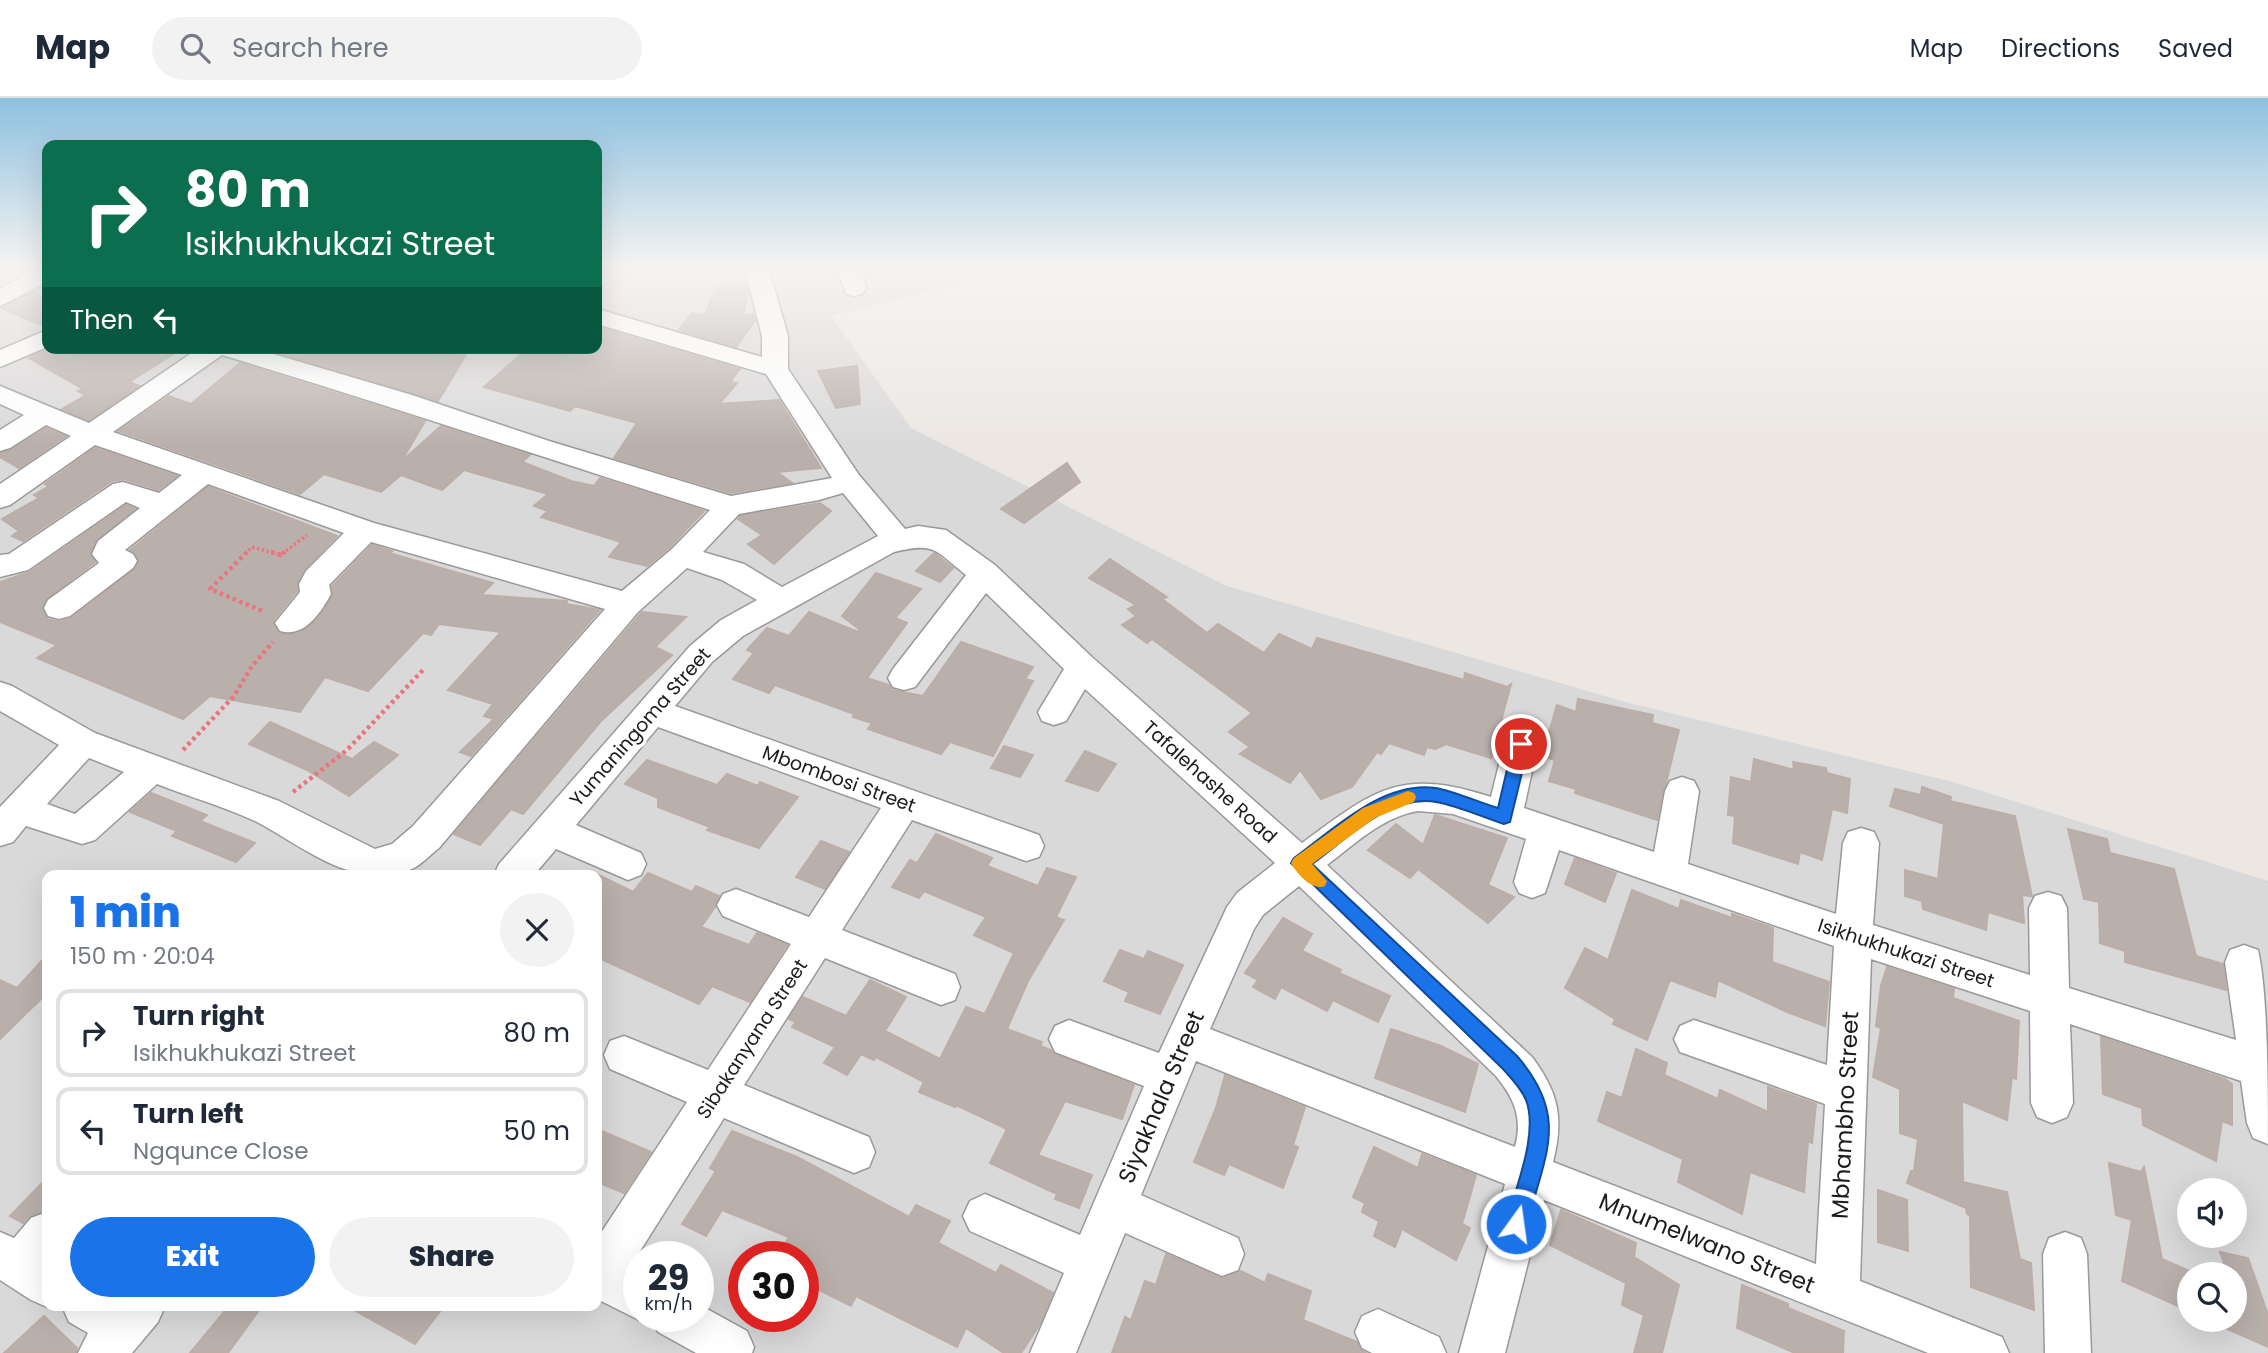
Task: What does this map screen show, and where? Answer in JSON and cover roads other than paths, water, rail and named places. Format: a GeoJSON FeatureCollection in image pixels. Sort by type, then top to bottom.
{"type":"FeatureCollection","features":[{"type":"Feature","properties":{"kind":"street"},"geometry":{"type":"LineString","coordinates":[[643,329],[775,369]]}},
{"type":"Feature","properties":{"kind":"street"},"geometry":{"type":"LineString","coordinates":[[773,329],[775,369],[849,482],[897,539]]}},
{"type":"Feature","properties":{"kind":"street"},"geometry":{"type":"LineString","coordinates":[[0,359],[42,340]]}},
{"type":"Feature","properties":{"kind":"street"},"geometry":{"type":"LineString","coordinates":[[0,498],[207,354]]}},
{"type":"Feature","properties":{"kind":"street"},"geometry":{"type":"LineString","coordinates":[[245,354],[378,393],[539,447],[730,506],[819,491],[849,482]]}},
{"type":"Feature","properties":{"kind":"street"},"geometry":{"type":"LineString","coordinates":[[0,394],[92,435],[365,530],[627,604]]}},
{"type":"Feature","properties":{"kind":"street"},"geometry":{"type":"LineString","coordinates":[[0,442],[44,414]]}},
{"type":"Feature","properties":{"kind":"street"},"geometry":{"type":"LineString","coordinates":[[59,608],[118,565],[121,559],[107,554],[108,548],[203,473]]}},
{"type":"Feature","properties":{"kind":"street"},"geometry":{"type":"LineString","coordinates":[[0,566],[17,563],[123,491],[162,505]]}},
{"type":"Feature","properties":{"kind":"street"},"geometry":{"type":"LineString","coordinates":[[0,695],[83,742],[267,811],[329,845],[373,865],[403,856],[426,837],[627,604],[682,556],[730,506]]}},
{"type":"Feature","properties":{"kind":"street"},"geometry":{"type":"LineString","coordinates":[[291,623],[316,594],[314,584],[317,579],[365,530]]}},
{"type":"Feature","properties":{"kind":"street","name":"Tafalehashe Road"},"geometry":{"type":"LineString","coordinates":[[897,539],[936,537],[984,573],[1082,667],[1300,863],[1510,1062],[1529,1084],[1537,1103],[1540,1132],[1482,1353]]}},
{"type":"Feature","properties":{"kind":"street","name":"Yumaningoma Street"},"geometry":{"type":"LineString","coordinates":[[516,870],[701,654],[732,628],[897,539]]}},
{"type":"Feature","properties":{"kind":"street"},"geometry":{"type":"LineString","coordinates":[[682,556],[733,572],[780,600]]}},
{"type":"Feature","properties":{"kind":"street"},"geometry":{"type":"LineString","coordinates":[[904,678],[984,573]]}},
{"type":"Feature","properties":{"kind":"street"},"geometry":{"type":"LineString","coordinates":[[1054,712],[1082,667]]}},
{"type":"Feature","properties":{"kind":"street","name":"Mbombosi Street"},"geometry":{"type":"LineString","coordinates":[[651,711],[1026,846]]}},
{"type":"Feature","properties":{"kind":"street"},"geometry":{"type":"LineString","coordinates":[[11,820],[83,742]]}},
{"type":"Feature","properties":{"kind":"street"},"geometry":{"type":"LineString","coordinates":[[1504,817],[1521,744]]}},
{"type":"Feature","properties":{"kind":"street"},"geometry":{"type":"LineString","coordinates":[[11,820],[82,829],[157,770]]}},
{"type":"Feature","properties":{"kind":"street"},"geometry":{"type":"LineString","coordinates":[[1668,873],[1682,792]]}},
{"type":"Feature","properties":{"kind":"street","name":"Isikhukhukazi Street"},"geometry":{"type":"LineString","coordinates":[[1300,863],[1369,813],[1388,803],[1411,796],[1435,795],[1853,936],[2264,1069]]}},
{"type":"Feature","properties":{"kind":"street","name":"Sibakanyana Street"},"geometry":{"type":"LineString","coordinates":[[602,1268],[718,1093],[904,802]]}},
{"type":"Feature","properties":{"kind":"street"},"geometry":{"type":"LineString","coordinates":[[550,830],[628,863]]}},
{"type":"Feature","properties":{"kind":"street"},"geometry":{"type":"LineString","coordinates":[[1532,882],[1546,831]]}},
{"type":"Feature","properties":{"kind":"street","name":"Mbhambho Street"},"geometry":{"type":"LineString","coordinates":[[1837,1295],[1853,936],[1861,844]]}},
{"type":"Feature","properties":{"kind":"street","name":"Siyakhala Street"},"geometry":{"type":"LineString","coordinates":[[1054,1353],[1185,1038],[1250,904],[1300,863]]}},
{"type":"Feature","properties":{"kind":"street"},"geometry":{"type":"LineString","coordinates":[[736,905],[941,987]]}},
{"type":"Feature","properties":{"kind":"street"},"geometry":{"type":"LineString","coordinates":[[2048,908],[2052,1103]]}},
{"type":"Feature","properties":{"kind":"street"},"geometry":{"type":"LineString","coordinates":[[2244,962],[2264,1069],[2268,1123]]}},
{"type":"Feature","properties":{"kind":"street","name":"Mnumelwano Street"},"geometry":{"type":"LineString","coordinates":[[1185,1038],[1986,1353]]}},
{"type":"Feature","properties":{"kind":"street"},"geometry":{"type":"LineString","coordinates":[[1069,1039],[1169,1076]]}},
{"type":"Feature","properties":{"kind":"street"},"geometry":{"type":"LineString","coordinates":[[1694,1039],[1846,1091]]}},
{"type":"Feature","properties":{"kind":"street"},"geometry":{"type":"LineString","coordinates":[[624,1055],[854,1152]]}},
{"type":"Feature","properties":{"kind":"street"},"geometry":{"type":"LineString","coordinates":[[1115,1206],[1222,1254]]}},
{"type":"Feature","properties":{"kind":"street"},"geometry":{"type":"LineString","coordinates":[[985,1216],[1091,1262]]}},
{"type":"Feature","properties":{"kind":"street"},"geometry":{"type":"LineString","coordinates":[[21,1268],[42,1241]]}},
{"type":"Feature","properties":{"kind":"street"},"geometry":{"type":"LineString","coordinates":[[2065,1254],[2068,1353]]}},
{"type":"Feature","properties":{"kind":"street"},"geometry":{"type":"LineString","coordinates":[[602,1276],[623,1288]]}},
{"type":"Feature","properties":{"kind":"street"},"geometry":{"type":"LineString","coordinates":[[93,1311],[122,1329]]}},
{"type":"Feature","properties":{"kind":"street"},"geometry":{"type":"LineString","coordinates":[[703,1332],[731,1347]]}},
{"type":"Feature","properties":{"kind":"street"},"geometry":{"type":"LineString","coordinates":[[1378,1332],[1423,1353]]}}]}
